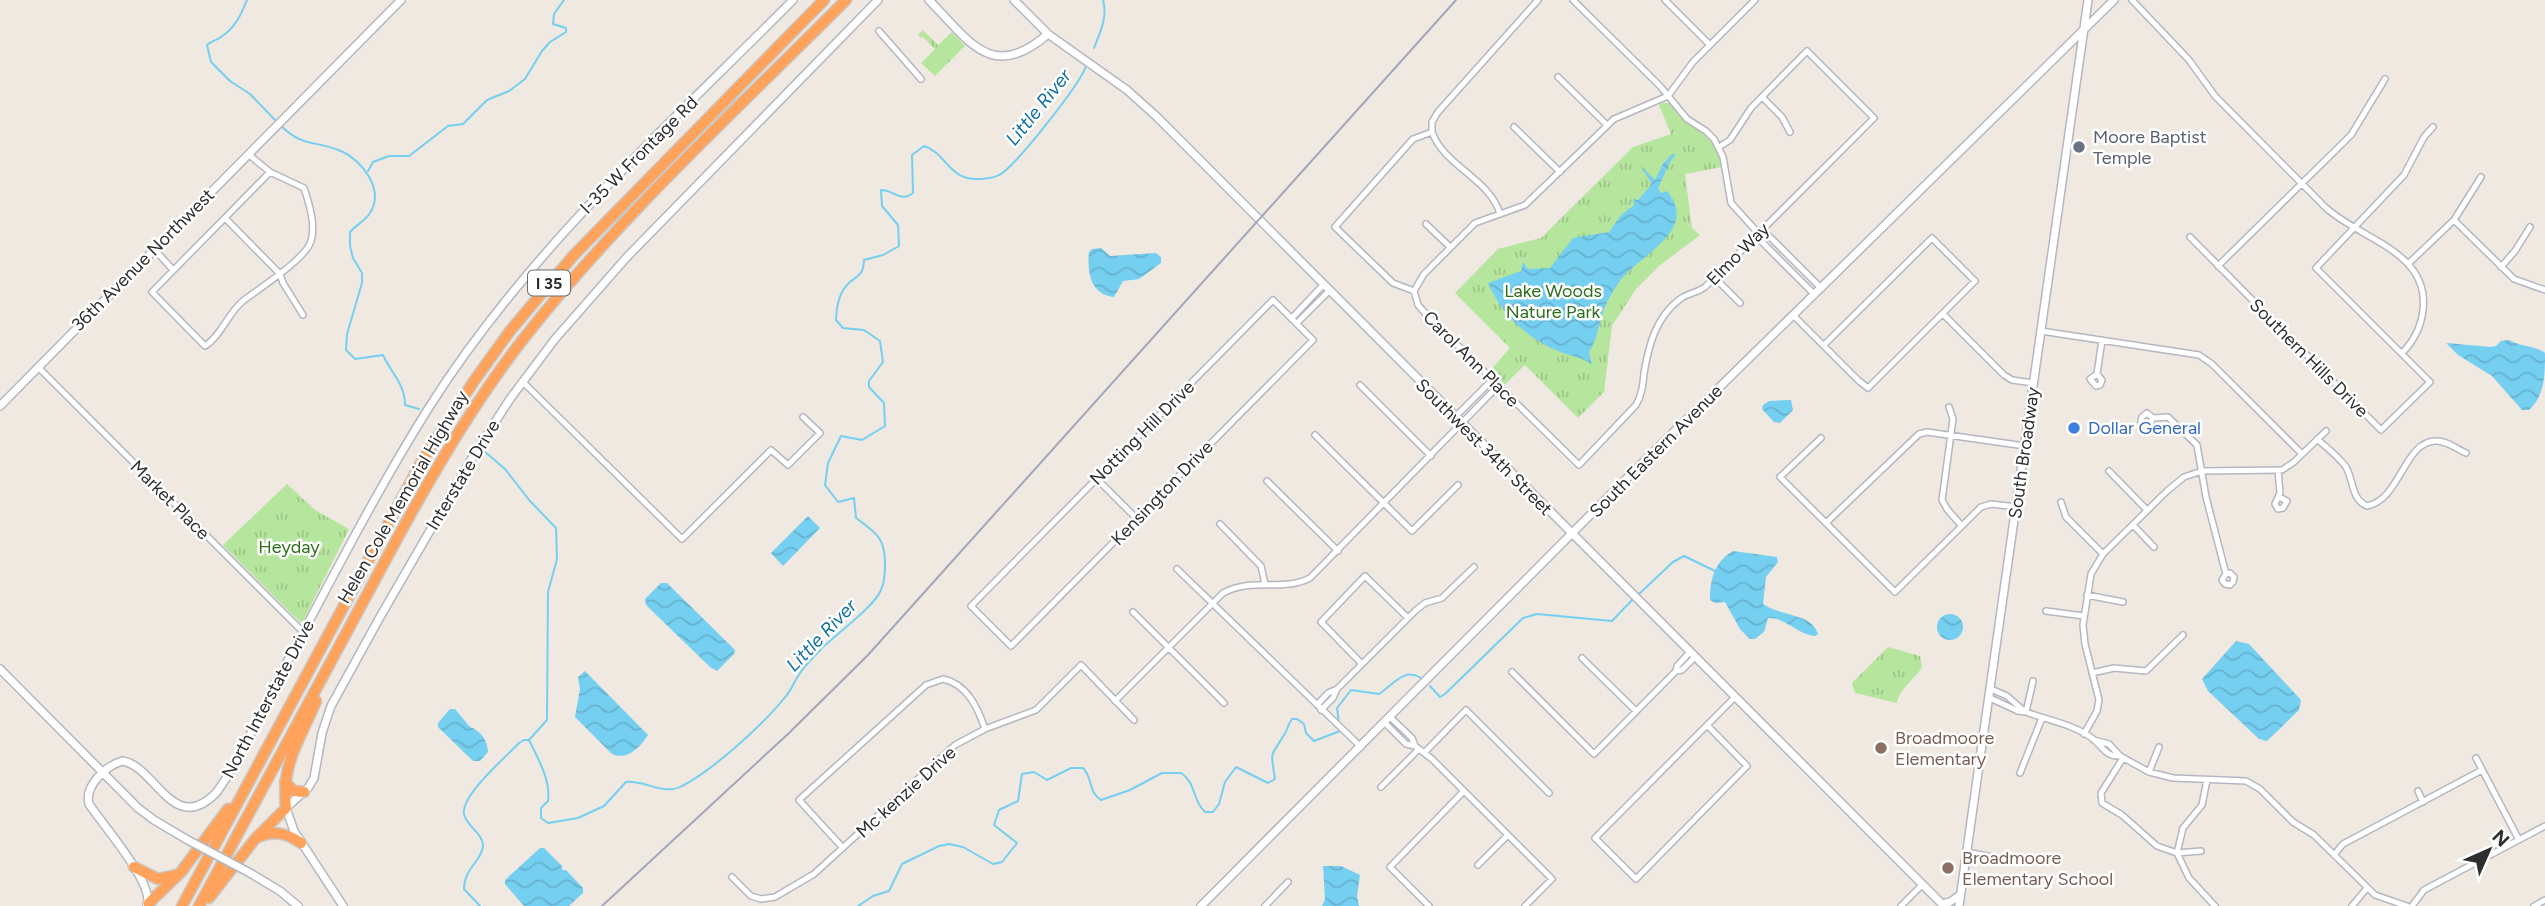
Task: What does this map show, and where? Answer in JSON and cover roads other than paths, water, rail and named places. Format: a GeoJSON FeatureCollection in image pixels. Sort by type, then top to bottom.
{"type":"FeatureCollection","features":[{"type":"Feature","properties":{"kind":"highway","name":"Helen Cole Memorial Highway"},"geometry":{"type":"LineString","coordinates":[[182,906],[422,461],[474,381],[541,292],[598,229],[824,0]]}},
{"type":"Feature","properties":{"kind":"highway","name":"Helen Cole Memorial Highway"},"geometry":{"type":"LineString","coordinates":[[201,906],[434,471],[485,390],[522,340],[584,266],[846,0]]}},
{"type":"Feature","properties":{"kind":"highway"},"geometry":{"type":"LineString","coordinates":[[201,906],[255,839],[286,808],[285,782],[291,756],[335,653]]}},
{"type":"Feature","properties":{"kind":"highway"},"geometry":{"type":"LineString","coordinates":[[285,782],[291,790],[304,792]]}},
{"type":"Feature","properties":{"kind":"highway"},"geometry":{"type":"LineString","coordinates":[[148,905],[181,872],[211,830],[244,791]]}},
{"type":"Feature","properties":{"kind":"highway"},"geometry":{"type":"LineString","coordinates":[[255,839],[277,832],[301,843]]}},
{"type":"Feature","properties":{"kind":"highway"},"geometry":{"type":"LineString","coordinates":[[134,867],[158,879],[181,872]]}},
{"type":"Feature","properties":{"kind":"street","name":"36th Avenue Northwest"},"geometry":{"type":"LineString","coordinates":[[0,406],[401,0]]}},
{"type":"Feature","properties":{"kind":"street","name":"I-35 W Frontage Rd"},"geometry":{"type":"LineString","coordinates":[[492,317],[534,265],[592,202],[793,0]]}},
{"type":"Feature","properties":{"kind":"street","name":"Interstate Drive"},"geometry":{"type":"LineString","coordinates":[[286,808],[304,792],[314,778],[326,720],[345,680],[450,494],[523,382],[598,289],[878,0]]}},
{"type":"Feature","properties":{"kind":"street"},"geometry":{"type":"LineString","coordinates":[[929,0],[975,46],[987,54],[1010,56],[1023,53],[1048,34]]}},
{"type":"Feature","properties":{"kind":"street","name":"Southwest 34th Street"},"geometry":{"type":"LineString","coordinates":[[1014,0],[1048,34],[1127,90],[1156,116],[1943,905]]}},
{"type":"Feature","properties":{"kind":"street"},"geometry":{"type":"LineString","coordinates":[[1500,214],[1492,197],[1440,146],[1432,132],[1432,122],[1538,0]]}},
{"type":"Feature","properties":{"kind":"street"},"geometry":{"type":"LineString","coordinates":[[1573,0],[1682,113],[1706,131],[1719,147],[1731,203],[1759,234],[1767,234],[1817,291]]}},
{"type":"Feature","properties":{"kind":"street"},"geometry":{"type":"LineString","coordinates":[[1665,0],[1710,45]]}},
{"type":"Feature","properties":{"kind":"street"},"geometry":{"type":"LineString","coordinates":[[1414,292],[1424,274],[1475,223],[1525,205],[1607,125],[1618,117],[1668,96],[1693,62],[1755,0]]}},
{"type":"Feature","properties":{"kind":"street","name":"South Broadway"},"geometry":{"type":"LineString","coordinates":[[1959,906],[2088,0]]}},
{"type":"Feature","properties":{"kind":"street","name":"South Eastern Avenue"},"geometry":{"type":"LineString","coordinates":[[1201,906],[1625,480],[2114,0]]}},
{"type":"Feature","properties":{"kind":"street"},"geometry":{"type":"LineString","coordinates":[[2132,0],[2189,60],[2215,96],[2331,213],[2354,228],[2398,254],[2416,274],[2422,291],[2423,309],[2413,339],[2402,353],[2316,268],[2354,228],[2404,174],[2421,142],[2433,127]]}},
{"type":"Feature","properties":{"kind":"street"},"geometry":{"type":"LineString","coordinates":[[879,31],[921,79]]}},
{"type":"Feature","properties":{"kind":"street","name":"Elmo Way"},"geometry":{"type":"LineString","coordinates":[[1579,465],[1636,405],[1641,394],[1648,349],[1661,319],[1677,301],[1702,290],[1715,278],[1874,118],[1807,51],[1762,97]]}},
{"type":"Feature","properties":{"kind":"street"},"geometry":{"type":"LineString","coordinates":[[1558,77],[1607,125]]}},
{"type":"Feature","properties":{"kind":"street"},"geometry":{"type":"LineString","coordinates":[[2218,266],[2356,129],[2376,90],[2385,79]]}},
{"type":"Feature","properties":{"kind":"street"},"geometry":{"type":"LineString","coordinates":[[1719,147],[1730,140],[1751,108],[1762,97],[1782,117],[1790,132]]}},
{"type":"Feature","properties":{"kind":"street"},"geometry":{"type":"LineString","coordinates":[[1514,127],[1560,173]]}},
{"type":"Feature","properties":{"kind":"street","name":"Carol Ann Place"},"geometry":{"type":"LineString","coordinates":[[1432,132],[1413,139],[1335,227],[1392,283],[1414,292],[1414,298],[1421,309],[1579,465]]}},
{"type":"Feature","properties":{"kind":"street"},"geometry":{"type":"LineString","coordinates":[[248,153],[270,172],[304,188],[311,214],[310,244],[280,274],[241,302],[205,346],[152,292],[270,172]]}},
{"type":"Feature","properties":{"kind":"street"},"geometry":{"type":"LineString","coordinates":[[2408,264],[2454,220],[2481,177]]}},
{"type":"Feature","properties":{"kind":"street"},"geometry":{"type":"LineString","coordinates":[[225,218],[280,274],[303,315]]}},
{"type":"Feature","properties":{"kind":"street"},"geometry":{"type":"LineString","coordinates":[[2454,220],[2519,282],[2545,290]]}},
{"type":"Feature","properties":{"kind":"street"},"geometry":{"type":"LineString","coordinates":[[1426,224],[1450,247]]}},
{"type":"Feature","properties":{"kind":"street"},"geometry":{"type":"LineString","coordinates":[[2501,267],[2530,227]]}},
{"type":"Feature","properties":{"kind":"street","name":"Southern Hills Drive"},"geometry":{"type":"LineString","coordinates":[[2190,237],[2381,430],[2430,382],[2402,353]]}},
{"type":"Feature","properties":{"kind":"street"},"geometry":{"type":"LineString","coordinates":[[1793,315],[1868,388],[1975,281],[1932,238],[1824,345]]}},
{"type":"Feature","properties":{"kind":"street"},"geometry":{"type":"LineString","coordinates":[[154,249],[173,270]]}},
{"type":"Feature","properties":{"kind":"street"},"geometry":{"type":"LineString","coordinates":[[1715,278],[1740,303]]}},
{"type":"Feature","properties":{"kind":"street"},"geometry":{"type":"LineString","coordinates":[[1292,318],[1326,288]]}},
{"type":"Feature","properties":{"kind":"street"},"geometry":{"type":"LineString","coordinates":[[1297,323],[1326,288]]}},
{"type":"Feature","properties":{"kind":"street","name":"Notting Hill Drive"},"geometry":{"type":"LineString","coordinates":[[1011,646],[971,606],[1273,300],[1313,340]]}},
{"type":"Feature","properties":{"kind":"street"},"geometry":{"type":"LineString","coordinates":[[1943,314],[2004,375],[2012,380],[2034,383]]}},
{"type":"Feature","properties":{"kind":"street","name":"North Interstate Drive"},"geometry":{"type":"LineString","coordinates":[[104,773],[115,763],[126,761],[133,764],[165,796],[189,806],[208,800],[220,787],[410,438],[492,317]]}},
{"type":"Feature","properties":{"kind":"street"},"geometry":{"type":"LineString","coordinates":[[2041,331],[2200,355],[2302,454]]}},
{"type":"Feature","properties":{"kind":"street","name":"Kensington Drive"},"geometry":{"type":"LineString","coordinates":[[1011,646],[1313,340]]}},
{"type":"Feature","properties":{"kind":"street"},"geometry":{"type":"LineString","coordinates":[[2096,374],[2102,340]]}},
{"type":"Feature","properties":{"kind":"street","name":"Market Place"},"geometry":{"type":"LineString","coordinates":[[38,367],[303,632]]}},
{"type":"Feature","properties":{"kind":"street"},"geometry":{"type":"LineString","coordinates":[[1455,418],[1492,380]]}},
{"type":"Feature","properties":{"kind":"street"},"geometry":{"type":"LineString","coordinates":[[523,382],[682,539],[771,450],[788,466],[820,433],[803,417]]}},
{"type":"Feature","properties":{"kind":"street"},"geometry":{"type":"LineString","coordinates":[[1360,384],[1431,456]]}},
{"type":"Feature","properties":{"kind":"street"},"geometry":{"type":"LineString","coordinates":[[1134,720],[1115,701],[1212,603],[1235,587],[1303,582],[1314,575],[1498,386]]}},
{"type":"Feature","properties":{"kind":"street"},"geometry":{"type":"LineString","coordinates":[[1949,407],[1953,419],[1942,500],[1961,525]]}},
{"type":"Feature","properties":{"kind":"street"},"geometry":{"type":"LineString","coordinates":[[2153,418],[2168,417],[2194,440],[2226,574]]}},
{"type":"Feature","properties":{"kind":"street"},"geometry":{"type":"LineString","coordinates":[[2084,734],[2098,705],[2083,635],[2084,616],[2091,574],[2103,554],[2184,477],[2202,471],[2278,471],[2289,467],[2326,430]]}},
{"type":"Feature","properties":{"kind":"street"},"geometry":{"type":"LineString","coordinates":[[1827,522],[1915,436],[1927,432],[2025,446]]}},
{"type":"Feature","properties":{"kind":"street"},"geometry":{"type":"LineString","coordinates":[[1315,435],[1412,531],[1458,485]]}},
{"type":"Feature","properties":{"kind":"street"},"geometry":{"type":"LineString","coordinates":[[1821,438],[1780,477],[1895,592],[1961,525],[1986,505],[2017,507]]}},
{"type":"Feature","properties":{"kind":"street"},"geometry":{"type":"LineString","coordinates":[[2317,439],[2346,467],[2356,497],[2367,506],[2381,501],[2410,459],[2428,443],[2442,442],[2466,453]]}},
{"type":"Feature","properties":{"kind":"street"},"geometry":{"type":"LineString","coordinates":[[2109,471],[2147,510]]}},
{"type":"Feature","properties":{"kind":"street"},"geometry":{"type":"LineString","coordinates":[[2278,471],[2279,497]]}},
{"type":"Feature","properties":{"kind":"street"},"geometry":{"type":"LineString","coordinates":[[1097,479],[1137,519]]}},
{"type":"Feature","properties":{"kind":"street"},"geometry":{"type":"LineString","coordinates":[[1268,481],[1338,551]]}},
{"type":"Feature","properties":{"kind":"street"},"geometry":{"type":"LineString","coordinates":[[2061,502],[2066,517],[2103,554]]}},
{"type":"Feature","properties":{"kind":"street"},"geometry":{"type":"LineString","coordinates":[[1220,524],[1261,566],[1265,584]]}},
{"type":"Feature","properties":{"kind":"street"},"geometry":{"type":"LineString","coordinates":[[2133,525],[2154,547]]}},
{"type":"Feature","properties":{"kind":"street"},"geometry":{"type":"LineString","coordinates":[[1319,707],[1333,698],[1337,689],[1408,618],[1425,603],[1442,598],[1474,567]]}},
{"type":"Feature","properties":{"kind":"street"},"geometry":{"type":"LineString","coordinates":[[1177,569],[1360,747]]}},
{"type":"Feature","properties":{"kind":"street"},"geometry":{"type":"LineString","coordinates":[[1362,664],[1321,622],[1366,576],[1408,618]]}},
{"type":"Feature","properties":{"kind":"street"},"geometry":{"type":"LineString","coordinates":[[2087,595],[2123,602]]}},
{"type":"Feature","properties":{"kind":"street"},"geometry":{"type":"LineString","coordinates":[[2046,611],[2084,616]]}},
{"type":"Feature","properties":{"kind":"street"},"geometry":{"type":"LineString","coordinates":[[1133,612],[1224,703]]}},
{"type":"Feature","properties":{"kind":"street"},"geometry":{"type":"LineString","coordinates":[[2092,673],[2114,668],[2146,671],[2183,635]]}},
{"type":"Feature","properties":{"kind":"street"},"geometry":{"type":"LineString","coordinates":[[1512,672],[1594,754],[1676,671],[1682,670],[1692,654]]}},
{"type":"Feature","properties":{"kind":"street"},"geometry":{"type":"LineString","coordinates":[[1582,658],[1636,711]]}},
{"type":"Feature","properties":{"kind":"street","name":"Mc kenzie Drive"},"geometry":{"type":"LineString","coordinates":[[732,877],[751,896],[761,899],[775,897],[814,874],[955,745],[985,729],[1036,710],[1081,665],[1115,701]]}},
{"type":"Feature","properties":{"kind":"street"},"geometry":{"type":"LineString","coordinates":[[0,669],[147,815],[280,891],[298,906]]}},
{"type":"Feature","properties":{"kind":"street"},"geometry":{"type":"LineString","coordinates":[[843,848],[799,800],[926,685],[943,679],[959,685],[978,710],[985,729]]}},
{"type":"Feature","properties":{"kind":"street"},"geometry":{"type":"LineString","coordinates":[[2025,711],[2033,681]]}},
{"type":"Feature","properties":{"kind":"street"},"geometry":{"type":"LineString","coordinates":[[1990,693],[2007,696],[2025,711],[2084,734],[2106,753],[2122,757],[2149,772],[2173,778],[2246,781],[2260,789],[2293,822],[2314,835],[2375,895],[2410,906],[2424,890],[2545,827]]}},
{"type":"Feature","properties":{"kind":"street"},"geometry":{"type":"LineString","coordinates":[[1707,725],[1747,766],[1636,878],[1595,838],[1707,725],[1735,697]]}},
{"type":"Feature","properties":{"kind":"street"},"geometry":{"type":"LineString","coordinates":[[1381,787],[1419,749],[1466,710],[1549,793]]}},
{"type":"Feature","properties":{"kind":"street"},"geometry":{"type":"LineString","coordinates":[[2020,773],[2042,718]]}},
{"type":"Feature","properties":{"kind":"street"},"geometry":{"type":"LineString","coordinates":[[1387,720],[1412,738],[1419,749],[1552,878],[1525,906]]}},
{"type":"Feature","properties":{"kind":"street"},"geometry":{"type":"LineString","coordinates":[[2149,772],[2159,747]]}},
{"type":"Feature","properties":{"kind":"street"},"geometry":{"type":"LineString","coordinates":[[2093,806],[2100,801],[2101,793],[2122,757]]}},
{"type":"Feature","properties":{"kind":"street"},"geometry":{"type":"LineString","coordinates":[[2476,758],[2519,840]]}},
{"type":"Feature","properties":{"kind":"street"},"geometry":{"type":"LineString","coordinates":[[2334,855],[2343,844],[2482,771]]}},
{"type":"Feature","properties":{"kind":"street"},"geometry":{"type":"LineString","coordinates":[[104,773],[89,789],[88,800],[134,867],[144,886],[148,905]]}},
{"type":"Feature","properties":{"kind":"street"},"geometry":{"type":"LineString","coordinates":[[2207,780],[2202,805],[2183,828],[2177,853],[2186,874],[2215,906]]}},
{"type":"Feature","properties":{"kind":"street"},"geometry":{"type":"LineString","coordinates":[[1429,906],[1390,867],[1464,791]]}},
{"type":"Feature","properties":{"kind":"street"},"geometry":{"type":"LineString","coordinates":[[2418,791],[2423,802]]}},
{"type":"Feature","properties":{"kind":"street"},"geometry":{"type":"LineString","coordinates":[[2100,801],[2131,822],[2157,846],[2177,853],[2200,852]]}},
{"type":"Feature","properties":{"kind":"street"},"geometry":{"type":"LineString","coordinates":[[286,808],[291,825],[301,843],[343,906]]}},
{"type":"Feature","properties":{"kind":"street"},"geometry":{"type":"LineString","coordinates":[[1478,865],[1508,835]]}},
{"type":"Feature","properties":{"kind":"street"},"geometry":{"type":"LineString","coordinates":[[1967,852],[1997,858]]}},
{"type":"Feature","properties":{"kind":"street"},"geometry":{"type":"LineString","coordinates":[[1265,906],[1288,882]]}},
{"type":"Feature","properties":{"kind":"street"},"geometry":{"type":"LineString","coordinates":[[1901,906],[1923,884]]}},
{"type":"Feature","properties":{"kind":"street"},"geometry":{"type":"LineString","coordinates":[[2352,906],[2367,888]]}},
{"type":"Feature","properties":{"kind":"street"},"geometry":{"type":"LineString","coordinates":[[1943,905],[1960,895]]}},
{"type":"Feature","properties":{"kind":"street"},"geometry":{"type":"LineString","coordinates":[[1270,900],[1276,906]]}},
{"type":"Feature","properties":{"kind":"street"},"geometry":{"type":"LineString","coordinates":[[2534,906],[2545,900]]}},
{"type":"Feature","properties":{"kind":"water"},"geometry":{"type":"Polygon","coordinates":[[[1672,154],[1676,154],[1658,188],[1661,193],[1667,191],[1675,204],[1673,228],[1656,248],[1625,275],[1613,291],[1604,308],[1595,341],[1589,352],[1592,365],[1546,346],[1525,332],[1507,314],[1488,283],[1521,271],[1523,262],[1528,269],[1550,268],[1573,238],[1609,232],[1621,215],[1634,205],[1633,199],[1638,200],[1652,184],[1640,165],[1655,180],[1672,154]]]}},
{"type":"Feature","properties":{"kind":"water"},"geometry":{"type":"Polygon","coordinates":[[[1101,248],[1110,256],[1156,253],[1161,257],[1161,263],[1139,279],[1123,281],[1114,297],[1106,295],[1095,287],[1089,267],[1089,252],[1101,248]]]}},
{"type":"Feature","properties":{"kind":"water"},"geometry":{"type":"Polygon","coordinates":[[[2509,340],[2545,353],[2541,391],[2529,410],[2522,410],[2492,376],[2458,355],[2446,343],[2491,347],[2509,340]]]}},
{"type":"Feature","properties":{"kind":"water"},"geometry":{"type":"Polygon","coordinates":[[[1791,400],[1793,410],[1780,423],[1774,422],[1762,409],[1769,401],[1791,400]]]}},
{"type":"Feature","properties":{"kind":"water"},"geometry":{"type":"Polygon","coordinates":[[[808,516],[820,528],[783,566],[771,553],[808,516]]]}},
{"type":"Feature","properties":{"kind":"water"},"geometry":{"type":"Polygon","coordinates":[[[1733,551],[1777,557],[1778,562],[1766,577],[1763,604],[1802,618],[1815,627],[1818,634],[1809,635],[1780,620],[1768,618],[1764,632],[1755,639],[1750,639],[1740,629],[1725,602],[1715,603],[1710,600],[1714,572],[1721,560],[1733,551]]]}},
{"type":"Feature","properties":{"kind":"water"},"geometry":{"type":"Polygon","coordinates":[[[661,583],[667,583],[735,650],[717,671],[646,605],[645,599],[661,583]]]}},
{"type":"Feature","properties":{"kind":"water"},"geometry":{"type":"Polygon","coordinates":[[[1950,614],[1959,618],[1963,627],[1959,636],[1950,640],[1941,636],[1937,627],[1941,618],[1950,614]]]}},
{"type":"Feature","properties":{"kind":"water"},"geometry":{"type":"Polygon","coordinates":[[[2236,641],[2249,644],[2301,700],[2299,710],[2267,741],[2259,739],[2208,691],[2202,679],[2236,641]]]}},
{"type":"Feature","properties":{"kind":"water"},"geometry":{"type":"Polygon","coordinates":[[[585,671],[648,735],[633,752],[623,756],[612,754],[575,717],[580,689],[578,677],[585,671]]]}},
{"type":"Feature","properties":{"kind":"water"},"geometry":{"type":"Polygon","coordinates":[[[450,709],[455,709],[485,740],[488,752],[480,761],[473,761],[438,727],[438,723],[450,709]]]}},
{"type":"Feature","properties":{"kind":"water"},"geometry":{"type":"Polygon","coordinates":[[[540,848],[544,848],[562,866],[562,870],[566,870],[583,888],[583,893],[569,906],[524,906],[505,884],[505,880],[540,848]]]}},
{"type":"Feature","properties":{"kind":"water"},"geometry":{"type":"Polygon","coordinates":[[[1323,866],[1341,866],[1360,875],[1357,896],[1359,906],[1322,906],[1325,899],[1323,866]]]}},
{"type":"Feature","properties":{"kind":"waterway"},"geometry":{"type":"LineString","coordinates":[[247,0],[230,30],[207,45],[211,62],[230,81],[250,94],[277,122]]}},
{"type":"Feature","properties":{"kind":"waterway"},"geometry":{"type":"LineString","coordinates":[[368,171],[373,162],[389,156],[409,156],[448,126],[463,124],[487,100],[509,91],[525,79],[542,51],[566,32],[566,28],[553,24],[554,14],[564,0]]}},
{"type":"Feature","properties":{"kind":"waterway","name":"Little River"},"geometry":{"type":"LineString","coordinates":[[1094,48],[1104,18],[1103,0]]}},
{"type":"Feature","properties":{"kind":"waterway","name":"Little River"},"geometry":{"type":"LineString","coordinates":[[529,740],[548,785],[548,801],[541,808],[541,818],[548,823],[578,818],[604,806],[626,782],[675,789],[723,758],[752,732],[786,696],[810,661],[877,597],[885,574],[885,555],[881,542],[874,532],[856,518],[854,498],[838,502],[825,485],[828,463],[841,436],[862,440],[885,426],[884,403],[869,387],[869,381],[883,362],[880,341],[864,330],[843,328],[836,320],[841,295],[846,286],[860,274],[864,260],[883,255],[899,246],[898,225],[882,206],[881,190],[904,197],[913,193],[912,155],[924,146],[936,152],[955,172],[967,178],[983,179],[999,175],[1019,157],[1047,124],[1086,66]]}},
{"type":"Feature","properties":{"kind":"waterway"},"geometry":{"type":"LineString","coordinates":[[281,126],[303,141],[349,155],[369,177],[375,195],[374,204],[368,216],[350,232],[350,246],[353,258],[362,273],[362,283],[347,334],[346,350],[355,359],[383,355],[400,385],[405,405],[419,409]]}},
{"type":"Feature","properties":{"kind":"waterway"},"geometry":{"type":"LineString","coordinates":[[480,906],[464,889],[467,876],[483,846],[480,837],[465,818],[465,806],[486,777],[519,743],[529,740],[547,720],[548,592],[557,559],[556,528],[505,469],[484,451]]}},
{"type":"Feature","properties":{"kind":"waterway"},"geometry":{"type":"LineString","coordinates":[[1638,595],[1673,562],[1684,556],[1715,571]]}},
{"type":"Feature","properties":{"kind":"waterway"},"geometry":{"type":"LineString","coordinates":[[1430,686],[1440,697],[1445,694],[1523,618],[1537,614],[1612,621],[1633,599]]}},
{"type":"Feature","properties":{"kind":"waterway"},"geometry":{"type":"LineString","coordinates":[[1339,723],[1337,708],[1351,690],[1379,694],[1404,676],[1415,675],[1421,678]]}},
{"type":"Feature","properties":{"kind":"waterway"},"geometry":{"type":"LineString","coordinates":[[858,906],[873,896],[889,891],[902,864],[939,846],[949,844],[963,847],[993,864],[1002,862],[1017,843],[994,825],[999,810],[1018,801],[1022,774],[1034,772],[1047,780],[1071,768],[1083,768],[1094,793],[1101,800],[1130,790],[1162,773],[1181,773],[1189,781],[1205,812],[1213,812],[1219,804],[1225,782],[1236,767],[1268,783],[1275,779],[1272,756],[1292,719],[1304,724],[1306,733],[1314,741],[1340,729]]}},
{"type":"Feature","properties":{"kind":"railway"},"geometry":{"type":"LineString","coordinates":[[602,906],[789,733],[868,655],[1456,0]]}},
{"type":"Feature","properties":{"kind":"place","name":"Moore Baptist Temple"},"geometry":{"type":"Point","coordinates":[2079,147]}},
{"type":"Feature","properties":{"kind":"place","name":"Dollar General"},"geometry":{"type":"Point","coordinates":[2074,428]}},
{"type":"Feature","properties":{"kind":"place","name":"Broadmoore Elementary"},"geometry":{"type":"Point","coordinates":[1881,748]}},
{"type":"Feature","properties":{"kind":"place","name":"Broadmoore Elementary School"},"geometry":{"type":"Point","coordinates":[1948,868]}},
{"type":"Feature","properties":{"kind":"park label","name":"Lake Woods Nature Park"},"geometry":{"type":"Point","coordinates":[1553,301]}},
{"type":"Feature","properties":{"kind":"park label","name":"Heyday"},"geometry":{"type":"Point","coordinates":[289,547]}}]}
